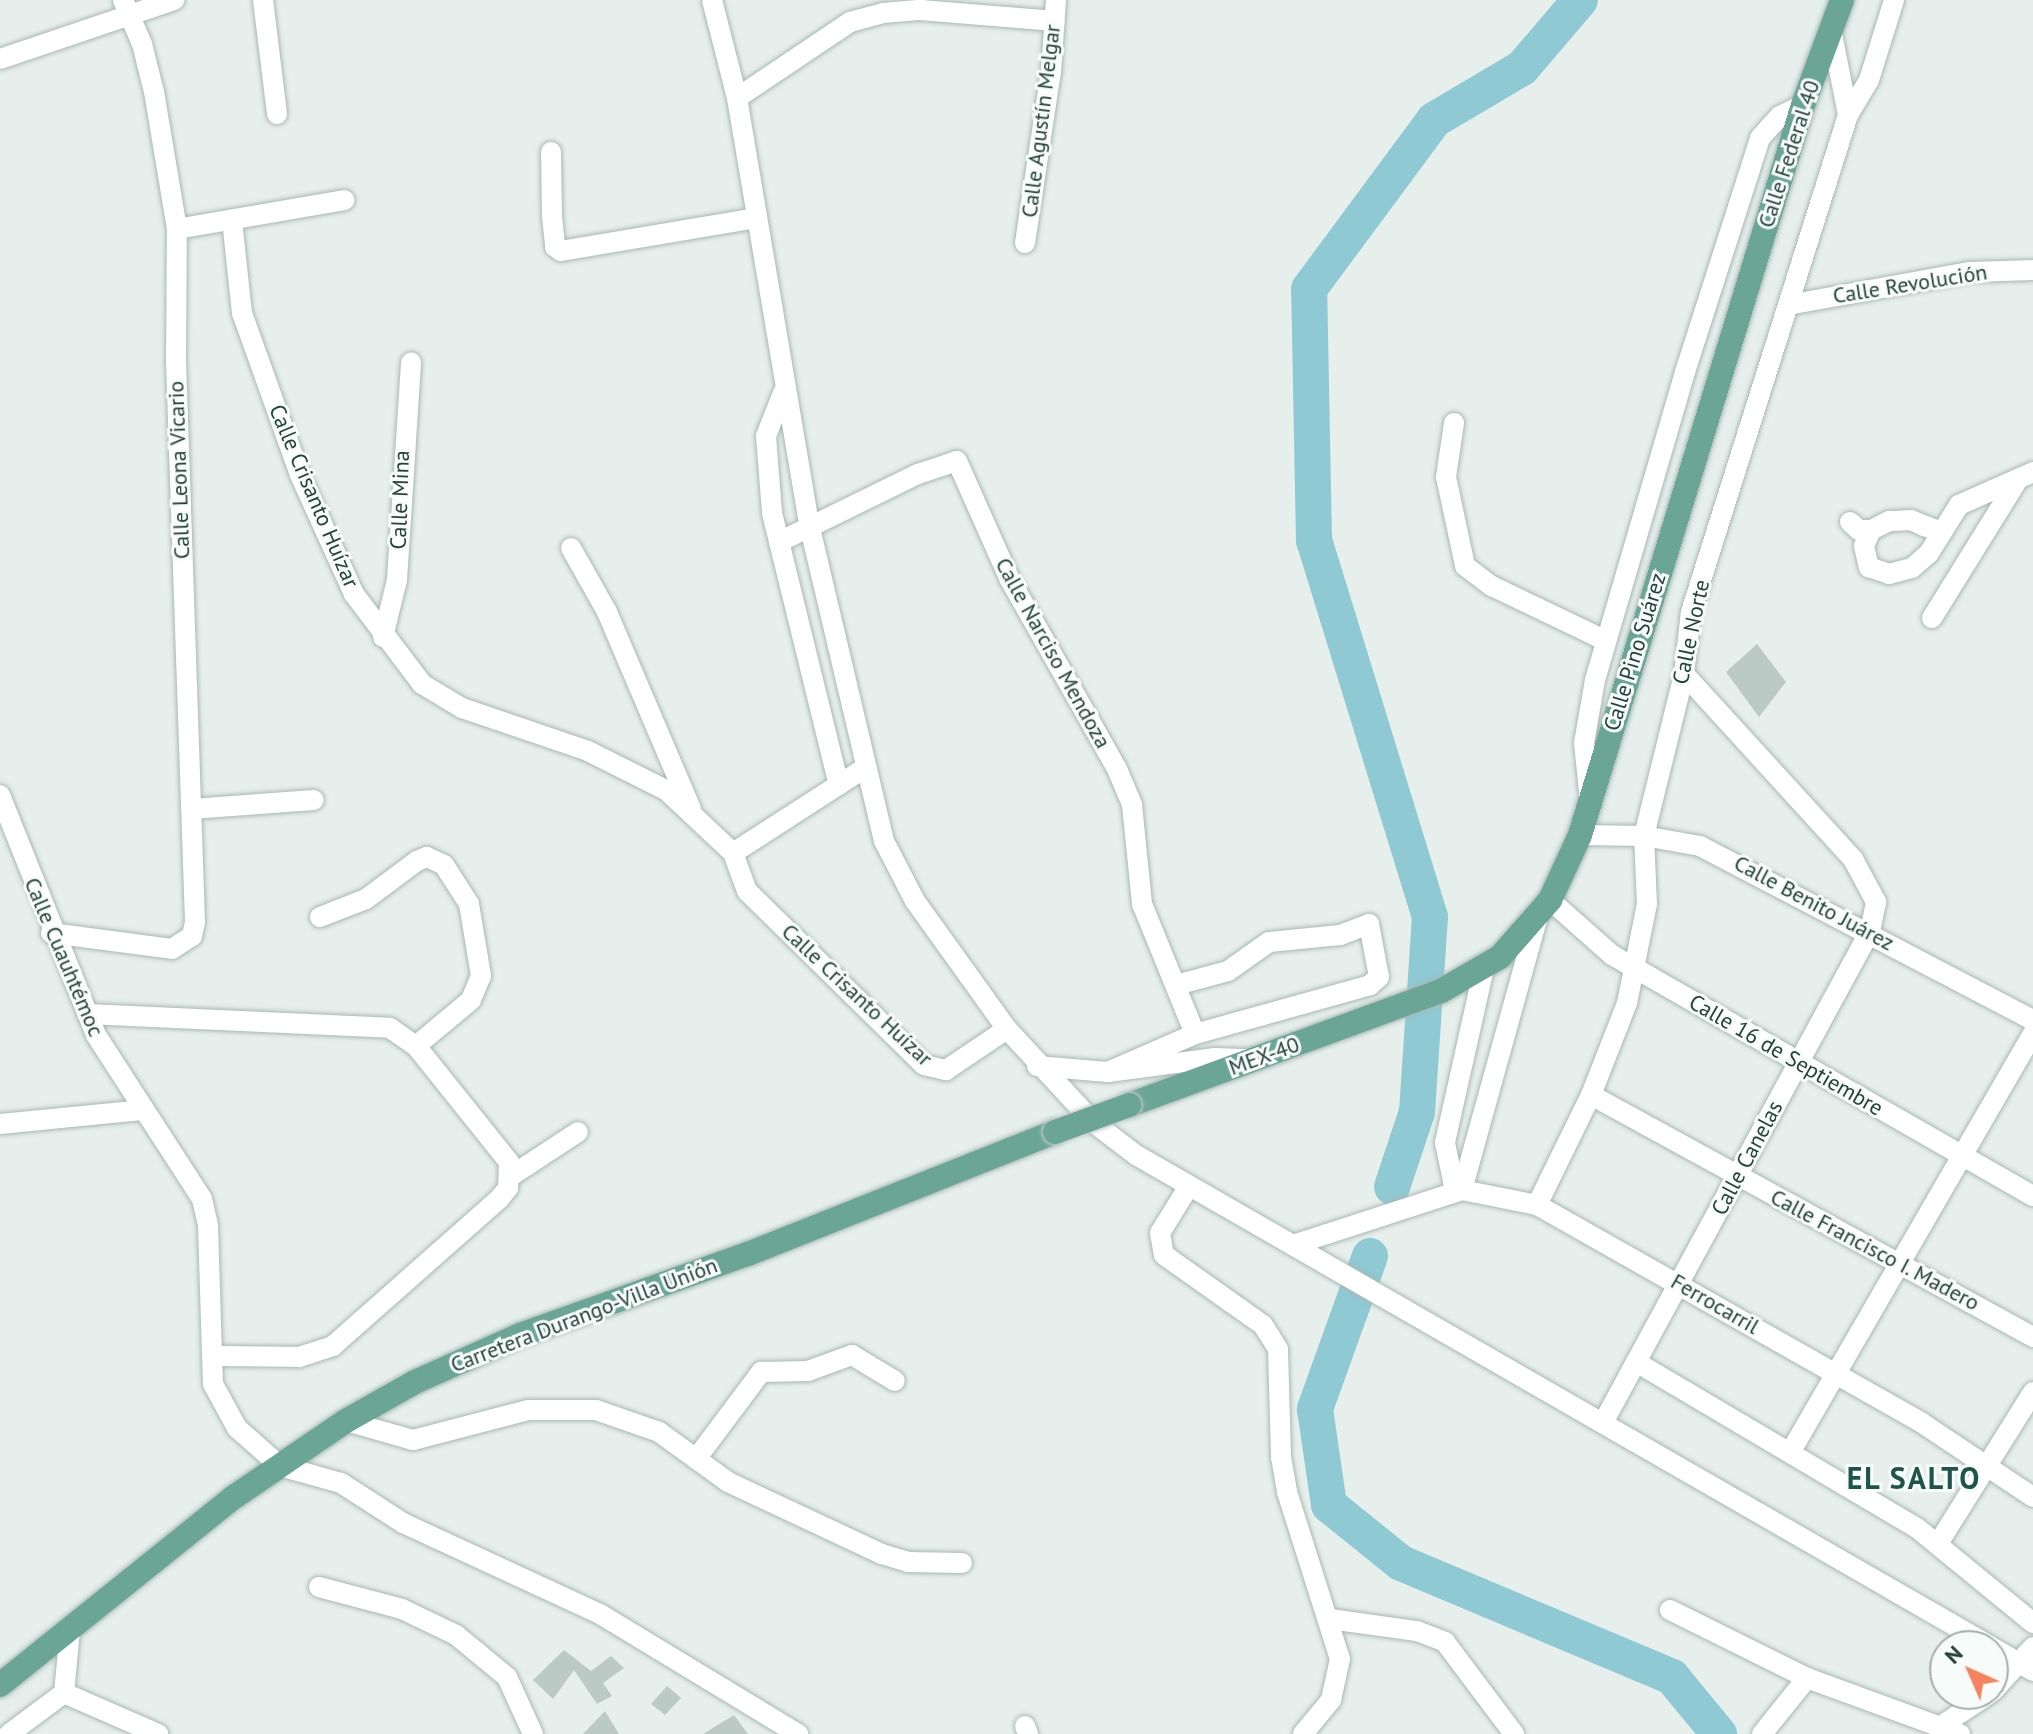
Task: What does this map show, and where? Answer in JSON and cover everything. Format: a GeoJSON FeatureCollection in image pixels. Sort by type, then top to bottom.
{"type":"FeatureCollection","features":[{"type":"Feature","properties":{"kind":"main road","name":"Calle Federal 40"},"geometry":{"type":"LineString","coordinates":[[1739,310],[1803,105],[1832,34],[1842,0]]}},
{"type":"Feature","properties":{"kind":"main road","name":"Calle Pino Suárez"},"geometry":{"type":"LineString","coordinates":[[1484,968],[1543,909],[1580,835],[1739,310]]}},
{"type":"Feature","properties":{"kind":"main road","name":"MEX-40"},"geometry":{"type":"LineString","coordinates":[[1055,1132],[1400,1008],[1484,968]]}},
{"type":"Feature","properties":{"kind":"main road","name":"Carretera Durango-Villa Unión"},"geometry":{"type":"LineString","coordinates":[[0,1685],[280,1466],[346,1421],[415,1382],[520,1335],[748,1254],[1055,1132]]}},
{"type":"Feature","properties":{"kind":"street"},"geometry":{"type":"LineString","coordinates":[[0,59],[127,8],[174,0]]}},
{"type":"Feature","properties":{"kind":"street"},"geometry":{"type":"LineString","coordinates":[[263,0],[277,114]]}},
{"type":"Feature","properties":{"kind":"street"},"geometry":{"type":"LineString","coordinates":[[712,0],[737,98],[783,393],[810,528],[884,841],[903,882],[1007,1029],[1037,1066],[1094,1123],[1189,1186],[1604,1421],[1962,1630]]}},
{"type":"Feature","properties":{"kind":"street","name":"Calle Norte"},"geometry":{"type":"LineString","coordinates":[[1635,968],[1647,904],[1644,836],[1684,674],[1691,612],[1848,115],[1869,80],[1894,0]]}},
{"type":"Feature","properties":{"kind":"street","name":"Calle Leona Vicario"},"geometry":{"type":"LineString","coordinates":[[51,933],[166,949],[184,945],[195,922],[176,361],[177,229],[165,142],[127,8]]}},
{"type":"Feature","properties":{"kind":"street"},"geometry":{"type":"LineString","coordinates":[[737,98],[850,22],[883,13],[921,10],[1056,10]]}},
{"type":"Feature","properties":{"kind":"street","name":"Calle Agustín Melgar"},"geometry":{"type":"LineString","coordinates":[[1025,243],[1056,10]]}},
{"type":"Feature","properties":{"kind":"street"},"geometry":{"type":"LineString","coordinates":[[1832,34],[1848,115]]}},
{"type":"Feature","properties":{"kind":"street"},"geometry":{"type":"LineString","coordinates":[[1590,803],[1584,743],[1604,640],[1760,138],[1780,116],[1803,105]]}},
{"type":"Feature","properties":{"kind":"street"},"geometry":{"type":"LineString","coordinates":[[551,152],[555,247],[561,251],[756,218]]}},
{"type":"Feature","properties":{"kind":"street"},"geometry":{"type":"LineString","coordinates":[[177,229],[232,220],[297,204],[345,200]]}},
{"type":"Feature","properties":{"kind":"street","name":"Calle Crisanto Huízar"},"geometry":{"type":"LineString","coordinates":[[232,220],[236,282],[255,350],[337,562],[383,637],[422,684],[441,697],[616,763],[693,813],[733,853],[747,891],[924,1065],[946,1070],[1007,1029]]}},
{"type":"Feature","properties":{"kind":"street","name":"Calle Revolución"},"geometry":{"type":"LineString","coordinates":[[1788,305],[1970,272],[2033,270]]}},
{"type":"Feature","properties":{"kind":"street","name":"Calle Mina"},"geometry":{"type":"LineString","coordinates":[[383,637],[397,580],[411,362]]}},
{"type":"Feature","properties":{"kind":"street"},"geometry":{"type":"LineString","coordinates":[[783,393],[771,412],[764,457],[779,542],[839,785]]}},
{"type":"Feature","properties":{"kind":"street"},"geometry":{"type":"LineString","coordinates":[[1454,423],[1446,477],[1465,566],[1492,586],[1604,640]]}},
{"type":"Feature","properties":{"kind":"street","name":"Calle Narciso Mendoza"},"geometry":{"type":"LineString","coordinates":[[779,542],[918,474],[957,461],[1009,578],[1117,769],[1132,805],[1142,904],[1195,1034]]}},
{"type":"Feature","properties":{"kind":"street"},"geometry":{"type":"LineString","coordinates":[[1871,530],[1864,546],[1869,567],[1889,574],[1912,568],[1929,553],[1939,531],[1970,497],[2025,476]]}},
{"type":"Feature","properties":{"kind":"street"},"geometry":{"type":"LineString","coordinates":[[1932,618],[2025,476]]}},
{"type":"Feature","properties":{"kind":"street"},"geometry":{"type":"LineString","coordinates":[[1850,522],[1859,530],[1871,530],[1889,521],[1911,520],[1939,531]]}},
{"type":"Feature","properties":{"kind":"street"},"geometry":{"type":"LineString","coordinates":[[571,548],[607,612],[693,813]]}},
{"type":"Feature","properties":{"kind":"street"},"geometry":{"type":"LineString","coordinates":[[804,645],[835,635]]}},
{"type":"Feature","properties":{"kind":"street","name":"Calle Canelas"},"geometry":{"type":"LineString","coordinates":[[1604,1421],[1870,931],[1876,902],[1859,867],[1684,674]]}},
{"type":"Feature","properties":{"kind":"street"},"geometry":{"type":"LineString","coordinates":[[733,853],[865,768]]}},
{"type":"Feature","properties":{"kind":"street","name":"Calle Cuauhtémoc"},"geometry":{"type":"LineString","coordinates":[[0,795],[51,933],[111,1064],[202,1199],[213,1384],[237,1428],[280,1466]]}},
{"type":"Feature","properties":{"kind":"street"},"geometry":{"type":"LineString","coordinates":[[191,809],[314,800]]}},
{"type":"Feature","properties":{"kind":"street","name":"Calle Benito Juárez"},"geometry":{"type":"LineString","coordinates":[[1580,835],[1644,836],[1700,846],[1870,931],[2033,1020]]}},
{"type":"Feature","properties":{"kind":"street"},"geometry":{"type":"LineString","coordinates":[[320,917],[366,899],[417,861],[427,857],[444,865],[469,904],[481,976],[471,1000],[416,1046]]}},
{"type":"Feature","properties":{"kind":"street"},"geometry":{"type":"LineString","coordinates":[[1484,968],[1445,1143],[1453,1182],[1462,1190],[1543,909]]}},
{"type":"Feature","properties":{"kind":"street","name":"Calle 16 de Septiembre"},"geometry":{"type":"LineString","coordinates":[[1543,909],[1635,968],[2033,1196]]}},
{"type":"Feature","properties":{"kind":"street"},"geometry":{"type":"LineString","coordinates":[[1108,1072],[1195,1034],[1370,985],[1379,977],[1369,924],[1340,935],[1269,942],[1228,971],[1176,985]]}},
{"type":"Feature","properties":{"kind":"street"},"geometry":{"type":"LineString","coordinates":[[1537,1205],[1591,1095],[1635,968]]}},
{"type":"Feature","properties":{"kind":"street"},"geometry":{"type":"LineString","coordinates":[[87,1014],[374,1024],[416,1046],[502,1152],[511,1176]]}},
{"type":"Feature","properties":{"kind":"street"},"geometry":{"type":"LineString","coordinates":[[1791,1451],[2033,1033]]}},
{"type":"Feature","properties":{"kind":"street"},"geometry":{"type":"LineString","coordinates":[[1037,1066],[1108,1072],[1215,1058],[1253,1060]]}},
{"type":"Feature","properties":{"kind":"street","name":"Calle Francisco I. Madero"},"geometry":{"type":"LineString","coordinates":[[1591,1095],[2033,1337]]}},
{"type":"Feature","properties":{"kind":"street"},"geometry":{"type":"LineString","coordinates":[[0,1124],[144,1110]]}},
{"type":"Feature","properties":{"kind":"street"},"geometry":{"type":"LineString","coordinates":[[212,1356],[299,1357],[333,1346],[499,1199],[511,1176],[578,1132]]}},
{"type":"Feature","properties":{"kind":"street"},"geometry":{"type":"LineString","coordinates":[[1189,1186],[1160,1233],[1159,1245],[1171,1262],[1273,1336],[1287,1492],[1330,1619],[1340,1659],[1339,1682],[1303,1734]]}},
{"type":"Feature","properties":{"kind":"street","name":"Ferrocarril"},"geometry":{"type":"LineString","coordinates":[[1293,1245],[1462,1190],[1537,1205],[1835,1373],[2033,1497]]}},
{"type":"Feature","properties":{"kind":"street"},"geometry":{"type":"LineString","coordinates":[[696,1459],[761,1372],[808,1371],[852,1355],[895,1381]]}},
{"type":"Feature","properties":{"kind":"street"},"geometry":{"type":"LineString","coordinates":[[1636,1362],[1791,1451],[1939,1542],[2033,1623]]}},
{"type":"Feature","properties":{"kind":"street"},"geometry":{"type":"LineString","coordinates":[[1939,1542],[1990,1468],[2033,1392]]}},
{"type":"Feature","properties":{"kind":"street"},"geometry":{"type":"LineString","coordinates":[[346,1421],[413,1440],[528,1410],[574,1407],[640,1423],[728,1482],[882,1554],[908,1562],[962,1563]]}},
{"type":"Feature","properties":{"kind":"street"},"geometry":{"type":"LineString","coordinates":[[280,1466],[341,1483],[403,1523],[600,1614],[798,1734]]}},
{"type":"Feature","properties":{"kind":"street"},"geometry":{"type":"LineString","coordinates":[[319,1587],[402,1609],[456,1635],[507,1677],[533,1734]]}},
{"type":"Feature","properties":{"kind":"street"},"geometry":{"type":"LineString","coordinates":[[1670,1610],[1807,1678],[1952,1729],[1972,1710]]}},
{"type":"Feature","properties":{"kind":"street"},"geometry":{"type":"LineString","coordinates":[[1330,1619],[1417,1631],[1445,1642],[1514,1734]]}},
{"type":"Feature","properties":{"kind":"street"},"geometry":{"type":"LineString","coordinates":[[9,1734],[64,1693],[70,1630]]}},
{"type":"Feature","properties":{"kind":"street"},"geometry":{"type":"LineString","coordinates":[[2009,1679],[2026,1667],[2033,1647]]}},
{"type":"Feature","properties":{"kind":"street"},"geometry":{"type":"LineString","coordinates":[[1762,1734],[1807,1678]]}},
{"type":"Feature","properties":{"kind":"street"},"geometry":{"type":"LineString","coordinates":[[64,1693],[158,1734]]}},
{"type":"Feature","properties":{"kind":"building"},"geometry":{"type":"Polygon","coordinates":[[[1757,644],[1786,682],[1759,717],[1726,672],[1757,644]]]}},
{"type":"Feature","properties":{"kind":"building"},"geometry":{"type":"Polygon","coordinates":[[[564,1650],[591,1671],[611,1656],[624,1668],[603,1683],[612,1696],[597,1704],[574,1670],[553,1699],[533,1680],[564,1650]]]}},
{"type":"Feature","properties":{"kind":"building"},"geometry":{"type":"Polygon","coordinates":[[[667,1686],[681,1698],[665,1715],[651,1704],[667,1686]]]}},
{"type":"Feature","properties":{"kind":"building"},"geometry":{"type":"Polygon","coordinates":[[[605,1711],[619,1734],[583,1734],[605,1711]]]}},
{"type":"Feature","properties":{"kind":"building"},"geometry":{"type":"Polygon","coordinates":[[[734,1715],[748,1734],[703,1734],[734,1715]]]}},
{"type":"Feature","properties":{"kind":"waterway"},"geometry":{"type":"LineString","coordinates":[[1392,1187],[1417,1112],[1430,917],[1314,541],[1309,289],[1434,120],[1522,68],[1580,0]]}},
{"type":"Feature","properties":{"kind":"waterway"},"geometry":{"type":"LineString","coordinates":[[1370,1256],[1315,1409],[1329,1505],[1401,1563],[1672,1677],[1719,1734]]}},
{"type":"Feature","properties":{"kind":"district","name":"EL SALTO"},"geometry":{"type":"Point","coordinates":[1914,1478]}}]}
